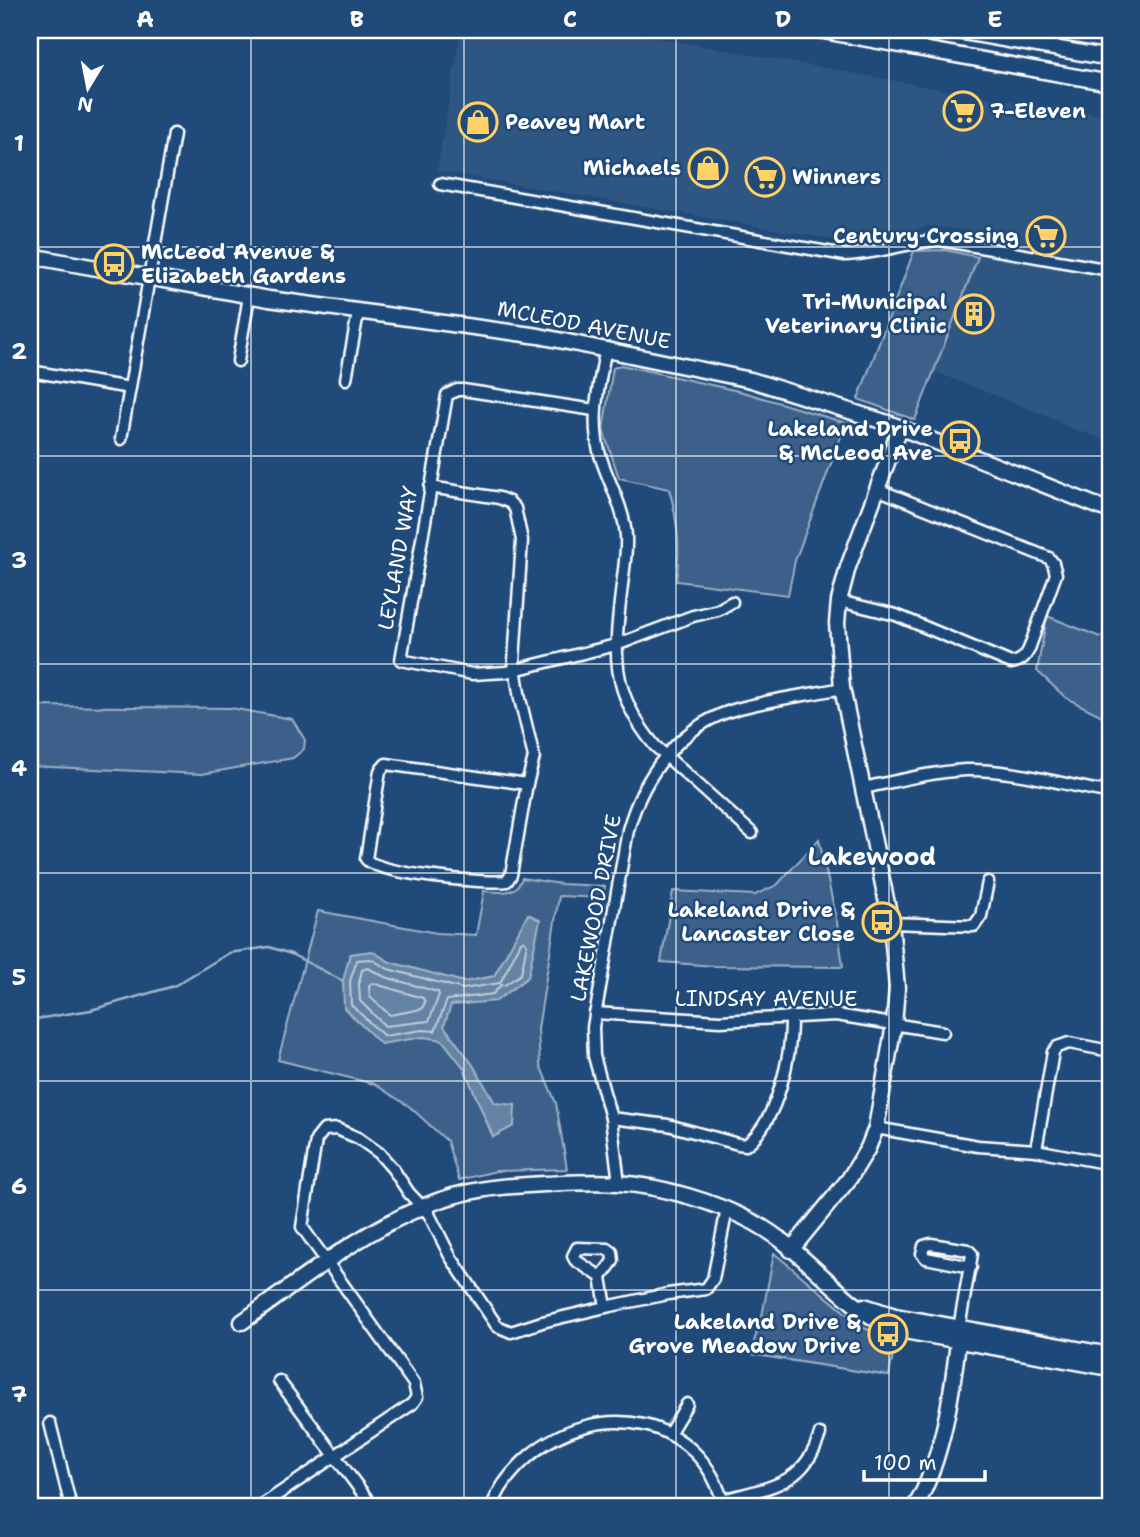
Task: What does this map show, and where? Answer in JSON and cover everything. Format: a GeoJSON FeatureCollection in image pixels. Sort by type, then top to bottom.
{"type":"FeatureCollection","features":[{"type":"Feature","properties":{"kind":"street"},"geometry":{"type":"LineString","coordinates":[[818,30],[1110,83]]}},
{"type":"Feature","properties":{"kind":"street"},"geometry":{"type":"LineString","coordinates":[[952,30],[1110,58]]}},
{"type":"Feature","properties":{"kind":"street"},"geometry":{"type":"LineString","coordinates":[[121,439],[174,134]]}},
{"type":"Feature","properties":{"kind":"street"},"geometry":{"type":"LineString","coordinates":[[440,184],[845,255],[880,252],[913,243],[940,240],[1110,270]]}},
{"type":"Feature","properties":{"kind":"street","name":"MCLEOD AVENUE"},"geometry":{"type":"LineString","coordinates":[[30,256],[249,296],[504,331],[606,348],[751,380],[900,428],[1110,511]]}},
{"type":"Feature","properties":{"kind":"street"},"geometry":{"type":"LineString","coordinates":[[238,361],[249,296]]}},
{"type":"Feature","properties":{"kind":"street"},"geometry":{"type":"LineString","coordinates":[[346,379],[358,313]]}},
{"type":"Feature","properties":{"kind":"street"},"geometry":{"type":"LineString","coordinates":[[606,348],[594,410],[600,454],[618,499],[626,537],[616,645],[621,686],[631,713],[642,730],[666,756],[752,834]]}},
{"type":"Feature","properties":{"kind":"street"},"geometry":{"type":"LineString","coordinates":[[30,371],[130,388]]}},
{"type":"Feature","properties":{"kind":"street","name":"LEYLAND WAY"},"geometry":{"type":"LineString","coordinates":[[594,410],[463,390],[450,392],[444,403],[401,660],[472,674],[515,670],[616,645],[718,610],[732,602]]}},
{"type":"Feature","properties":{"kind":"street"},"geometry":{"type":"LineString","coordinates":[[791,1250],[860,1163],[876,1128],[894,1024],[897,988],[891,923],[842,688],[838,652],[839,601],[848,567],[900,428]]}},
{"type":"Feature","properties":{"kind":"street"},"geometry":{"type":"LineString","coordinates":[[430,487],[499,498],[515,508],[522,540],[515,670],[534,757],[509,878],[499,882],[437,878],[368,863],[366,859],[380,771],[386,764],[527,784]]}},
{"type":"Feature","properties":{"kind":"street"},"geometry":{"type":"LineString","coordinates":[[839,601],[896,615],[1010,663],[1022,659],[1029,649],[1054,580],[1055,569],[1049,558],[877,489]]}},
{"type":"Feature","properties":{"kind":"street","name":"LAKEWOOD DRIVE"},"geometry":{"type":"LineString","coordinates":[[618,1183],[611,1118],[594,1056],[595,1013],[628,830],[643,787],[666,756],[694,729],[711,718],[740,708],[842,688]]}},
{"type":"Feature","properties":{"kind":"street"},"geometry":{"type":"LineString","coordinates":[[864,788],[966,770],[999,772],[1101,791],[1110,784]]}},
{"type":"Feature","properties":{"kind":"street"},"geometry":{"type":"LineString","coordinates":[[891,923],[974,926],[981,916],[988,882]]}},
{"type":"Feature","properties":{"kind":"street","name":"LINDSAY AVENUE"},"geometry":{"type":"LineString","coordinates":[[595,1013],[720,1021],[836,1015],[943,1032]]}},
{"type":"Feature","properties":{"kind":"street"},"geometry":{"type":"LineString","coordinates":[[611,1118],[668,1125],[746,1145],[764,1122],[778,1095],[791,1036],[791,1016]]}},
{"type":"Feature","properties":{"kind":"street"},"geometry":{"type":"LineString","coordinates":[[1036,1150],[1056,1047],[1069,1043],[1110,1051]]}},
{"type":"Feature","properties":{"kind":"street"},"geometry":{"type":"LineString","coordinates":[[876,1128],[988,1147],[1036,1150],[1110,1164]]}},
{"type":"Feature","properties":{"kind":"street"},"geometry":{"type":"LineString","coordinates":[[259,1507],[412,1404],[417,1397],[414,1384],[305,1233],[302,1220],[316,1140],[324,1130],[337,1129],[358,1138],[379,1153],[423,1206],[450,1256],[501,1329],[516,1331],[552,1319],[606,1307],[706,1289],[713,1279],[727,1209]]}},
{"type":"Feature","properties":{"kind":"street"},"geometry":{"type":"LineString","coordinates":[[242,1322],[366,1236],[423,1206],[495,1186],[618,1183],[646,1187],[727,1209],[758,1225],[871,1318],[893,1329],[1110,1355]]}},
{"type":"Feature","properties":{"kind":"street"},"geometry":{"type":"LineString","coordinates":[[915,1507],[935,1463],[973,1257],[968,1251],[931,1244],[924,1246],[922,1254],[926,1258],[971,1267]]}},
{"type":"Feature","properties":{"kind":"street"},"geometry":{"type":"LineString","coordinates":[[601,1277],[606,1307]]}},
{"type":"Feature","properties":{"kind":"street"},"geometry":{"type":"LineString","coordinates":[[959,1335],[1110,1368]]}},
{"type":"Feature","properties":{"kind":"street"},"geometry":{"type":"LineString","coordinates":[[279,1381],[373,1507]]}},
{"type":"Feature","properties":{"kind":"street"},"geometry":{"type":"LineString","coordinates":[[669,1434],[687,1404]]}},
{"type":"Feature","properties":{"kind":"street"},"geometry":{"type":"LineString","coordinates":[[492,1507],[500,1488],[538,1447],[567,1430],[597,1422],[625,1421],[669,1434],[684,1443],[706,1465],[724,1504],[788,1479],[807,1464],[820,1434]]}},
{"type":"Feature","properties":{"kind":"street"},"geometry":{"type":"LineString","coordinates":[[50,1423],[71,1507]]}},
{"type":"Feature","properties":{"kind":"shaded area","name":"Century Crossing"},"geometry":{"type":"Polygon","coordinates":[[[461,30],[614,30],[973,95],[1110,116],[1110,442],[933,371],[978,257],[982,233],[928,226],[888,238],[842,241],[437,171],[461,30]]]}},
{"type":"Feature","properties":{"kind":"shaded area"},"geometry":{"type":"Polygon","coordinates":[[[945,250],[978,257],[915,420],[858,399],[914,251],[945,250]]]}},
{"type":"Feature","properties":{"kind":"shaded area"},"geometry":{"type":"Polygon","coordinates":[[[621,365],[743,392],[846,423],[795,561],[788,595],[676,581],[678,535],[669,489],[619,478],[603,429],[613,368],[621,365]]]}},
{"type":"Feature","properties":{"kind":"shaded area"},"geometry":{"type":"Polygon","coordinates":[[[1047,616],[1100,637],[1110,632],[1110,720],[1066,698],[1037,671],[1047,616]]]}},
{"type":"Feature","properties":{"kind":"shaded area"},"geometry":{"type":"Polygon","coordinates":[[[30,706],[231,708],[292,719],[305,740],[304,749],[293,758],[202,774],[30,766],[30,706]]]}},
{"type":"Feature","properties":{"kind":"shaded area"},"geometry":{"type":"Polygon","coordinates":[[[819,839],[837,922],[843,967],[715,966],[661,962],[673,891],[755,895],[777,885],[819,839]]]}},
{"type":"Feature","properties":{"kind":"shaded area"},"geometry":{"type":"Polygon","coordinates":[[[522,878],[561,884],[605,886],[603,898],[559,896],[538,1029],[540,1065],[556,1103],[567,1169],[496,1171],[459,1180],[447,1141],[410,1107],[374,1084],[278,1060],[318,911],[437,933],[476,935],[484,891],[512,890],[522,878]]]}},
{"type":"Feature","properties":{"kind":"shaded area"},"geometry":{"type":"Polygon","coordinates":[[[774,1253],[864,1328],[896,1339],[889,1376],[750,1354],[762,1316],[774,1253]]]}},
{"type":"Feature","properties":{"kind":"water"},"geometry":{"type":"Polygon","coordinates":[[[528,914],[540,920],[528,977],[496,1001],[451,1005],[444,1026],[473,1065],[495,1103],[515,1105],[514,1126],[493,1137],[464,1068],[442,1040],[423,1037],[381,1044],[344,1008],[343,981],[350,954],[372,951],[390,962],[464,982],[494,976],[528,914]]]}},
{"type":"Feature","properties":{"kind":"waterway"},"geometry":{"type":"LineString","coordinates":[[30,1020],[91,1010],[174,986],[229,953],[269,947],[291,954],[343,981]]}},
{"type":"Feature","properties":{"kind":"place","name":"7-Eleven"},"geometry":{"type":"Point","coordinates":[963,111]}},
{"type":"Feature","properties":{"kind":"place","name":"Peavey Mart"},"geometry":{"type":"Point","coordinates":[478,122]}},
{"type":"Feature","properties":{"kind":"place","name":"Michaels"},"geometry":{"type":"Point","coordinates":[708,168]}},
{"type":"Feature","properties":{"kind":"place","name":"Winners"},"geometry":{"type":"Point","coordinates":[765,177]}},
{"type":"Feature","properties":{"kind":"place","name":"Century Crossing"},"geometry":{"type":"Point","coordinates":[1046,236]}},
{"type":"Feature","properties":{"kind":"place","name":"McLeod Avenue & Elizabeth Gardens"},"geometry":{"type":"Point","coordinates":[114,264]}},
{"type":"Feature","properties":{"kind":"place","name":"Tri-Municipal Veterinary Clinic"},"geometry":{"type":"Point","coordinates":[974,314]}},
{"type":"Feature","properties":{"kind":"place","name":"Lakeland Drive & McLeod Ave"},"geometry":{"type":"Point","coordinates":[960,441]}},
{"type":"Feature","properties":{"kind":"place","name":"Lakeland Drive & Lancaster Close"},"geometry":{"type":"Point","coordinates":[882,922]}},
{"type":"Feature","properties":{"kind":"place","name":"Lakeland Drive & Grove Meadow Drive"},"geometry":{"type":"Point","coordinates":[888,1334]}},
{"type":"Feature","properties":{"kind":"district","name":"Lakewood"},"geometry":{"type":"Point","coordinates":[872,857]}}]}
